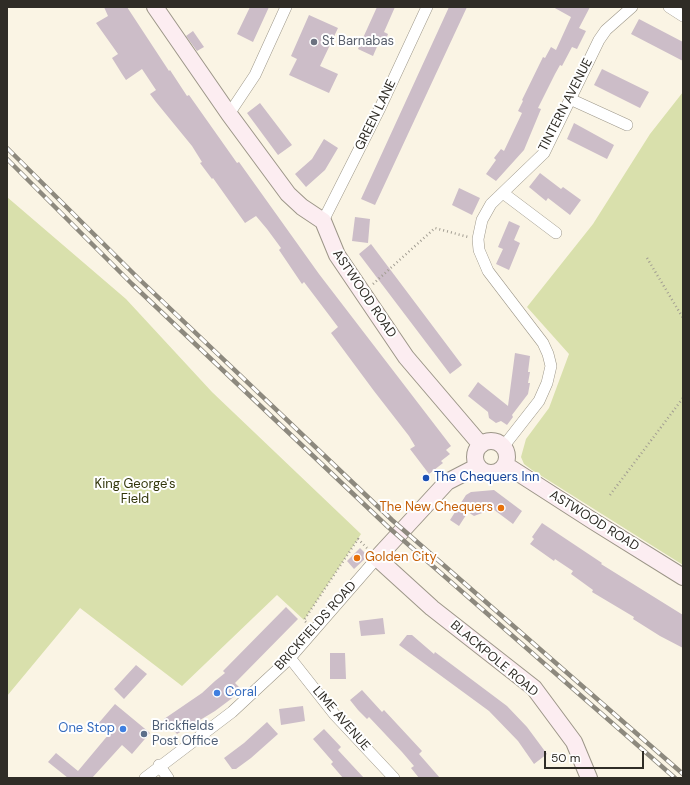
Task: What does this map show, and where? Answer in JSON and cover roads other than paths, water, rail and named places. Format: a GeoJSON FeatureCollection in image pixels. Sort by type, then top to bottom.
{"type":"FeatureCollection","features":[{"type":"Feature","properties":{"kind":"main road"},"geometry":{"type":"LineString","coordinates":[[155,7],[228,114],[288,194],[302,207],[323,221]]}},
{"type":"Feature","properties":{"kind":"main road","name":"ASTWOOD ROAD"},"geometry":{"type":"LineString","coordinates":[[323,221],[336,255],[406,357],[481,445]]}},
{"type":"Feature","properties":{"kind":"main road"},"geometry":{"type":"LineString","coordinates":[[490,441],[499,443],[503,446],[507,455],[506,464],[503,468],[495,473],[485,472],[478,466],[475,457],[481,445],[490,441]]}},
{"type":"Feature","properties":{"kind":"main road","name":"ASTWOOD ROAD"},"geometry":{"type":"LineString","coordinates":[[506,464],[593,521],[683,576]]}},
{"type":"Feature","properties":{"kind":"main road","name":"BRICKFIELDS ROAD"},"geometry":{"type":"LineString","coordinates":[[377,558],[448,482],[478,466]]}},
{"type":"Feature","properties":{"kind":"main road","name":"BLACKPOLE ROAD"},"geometry":{"type":"LineString","coordinates":[[377,558],[432,608],[534,688],[574,742],[589,778]]}},
{"type":"Feature","properties":{"kind":"street"},"geometry":{"type":"LineString","coordinates":[[228,114],[255,75],[286,7]]}},
{"type":"Feature","properties":{"kind":"street","name":"GREEN LANE"},"geometry":{"type":"LineString","coordinates":[[323,221],[376,115],[427,7]]}},
{"type":"Feature","properties":{"kind":"street","name":"TINTERN AVENUE"},"geometry":{"type":"LineString","coordinates":[[503,446],[539,401],[547,383],[551,366],[543,343],[488,271],[479,250],[478,239],[482,220],[492,204],[544,153],[606,30],[632,7]]}},
{"type":"Feature","properties":{"kind":"street"},"geometry":{"type":"LineString","coordinates":[[669,7],[683,16]]}},
{"type":"Feature","properties":{"kind":"street"},"geometry":{"type":"LineString","coordinates":[[570,99],[627,125]]}},
{"type":"Feature","properties":{"kind":"street"},"geometry":{"type":"LineString","coordinates":[[503,193],[556,233]]}},
{"type":"Feature","properties":{"kind":"street","name":"BRICKFIELDS ROAD"},"geometry":{"type":"LineString","coordinates":[[144,778],[232,712],[290,658],[377,558]]}},
{"type":"Feature","properties":{"kind":"street","name":"LIME AVENUE"},"geometry":{"type":"LineString","coordinates":[[290,658],[335,715],[394,778]]}},
{"type":"Feature","properties":{"kind":"street"},"geometry":{"type":"LineString","coordinates":[[160,765],[168,778]]}},
{"type":"Feature","properties":{"kind":"railway"},"geometry":{"type":"LineString","coordinates":[[7,148],[138,278],[392,520],[683,774]]}},
{"type":"Feature","properties":{"kind":"railway"},"geometry":{"type":"LineString","coordinates":[[7,159],[132,284],[387,526],[675,778]]}},
{"type":"Feature","properties":{"kind":"place","name":"St Barnabas"},"geometry":{"type":"Point","coordinates":[314,42]}},
{"type":"Feature","properties":{"kind":"place","name":"The Chequers Inn"},"geometry":{"type":"Point","coordinates":[426,478]}},
{"type":"Feature","properties":{"kind":"place","name":"The New Chequers"},"geometry":{"type":"Point","coordinates":[501,508]}},
{"type":"Feature","properties":{"kind":"place","name":"Golden City"},"geometry":{"type":"Point","coordinates":[357,558]}},
{"type":"Feature","properties":{"kind":"place","name":"Coral"},"geometry":{"type":"Point","coordinates":[217,693]}},
{"type":"Feature","properties":{"kind":"place","name":"One Stop"},"geometry":{"type":"Point","coordinates":[123,729]}},
{"type":"Feature","properties":{"kind":"place","name":"Brickfields Post Office"},"geometry":{"type":"Point","coordinates":[144,734]}},
{"type":"Feature","properties":{"kind":"park label","name":"King George's Field"},"geometry":{"type":"Point","coordinates":[135,492]}}]}
